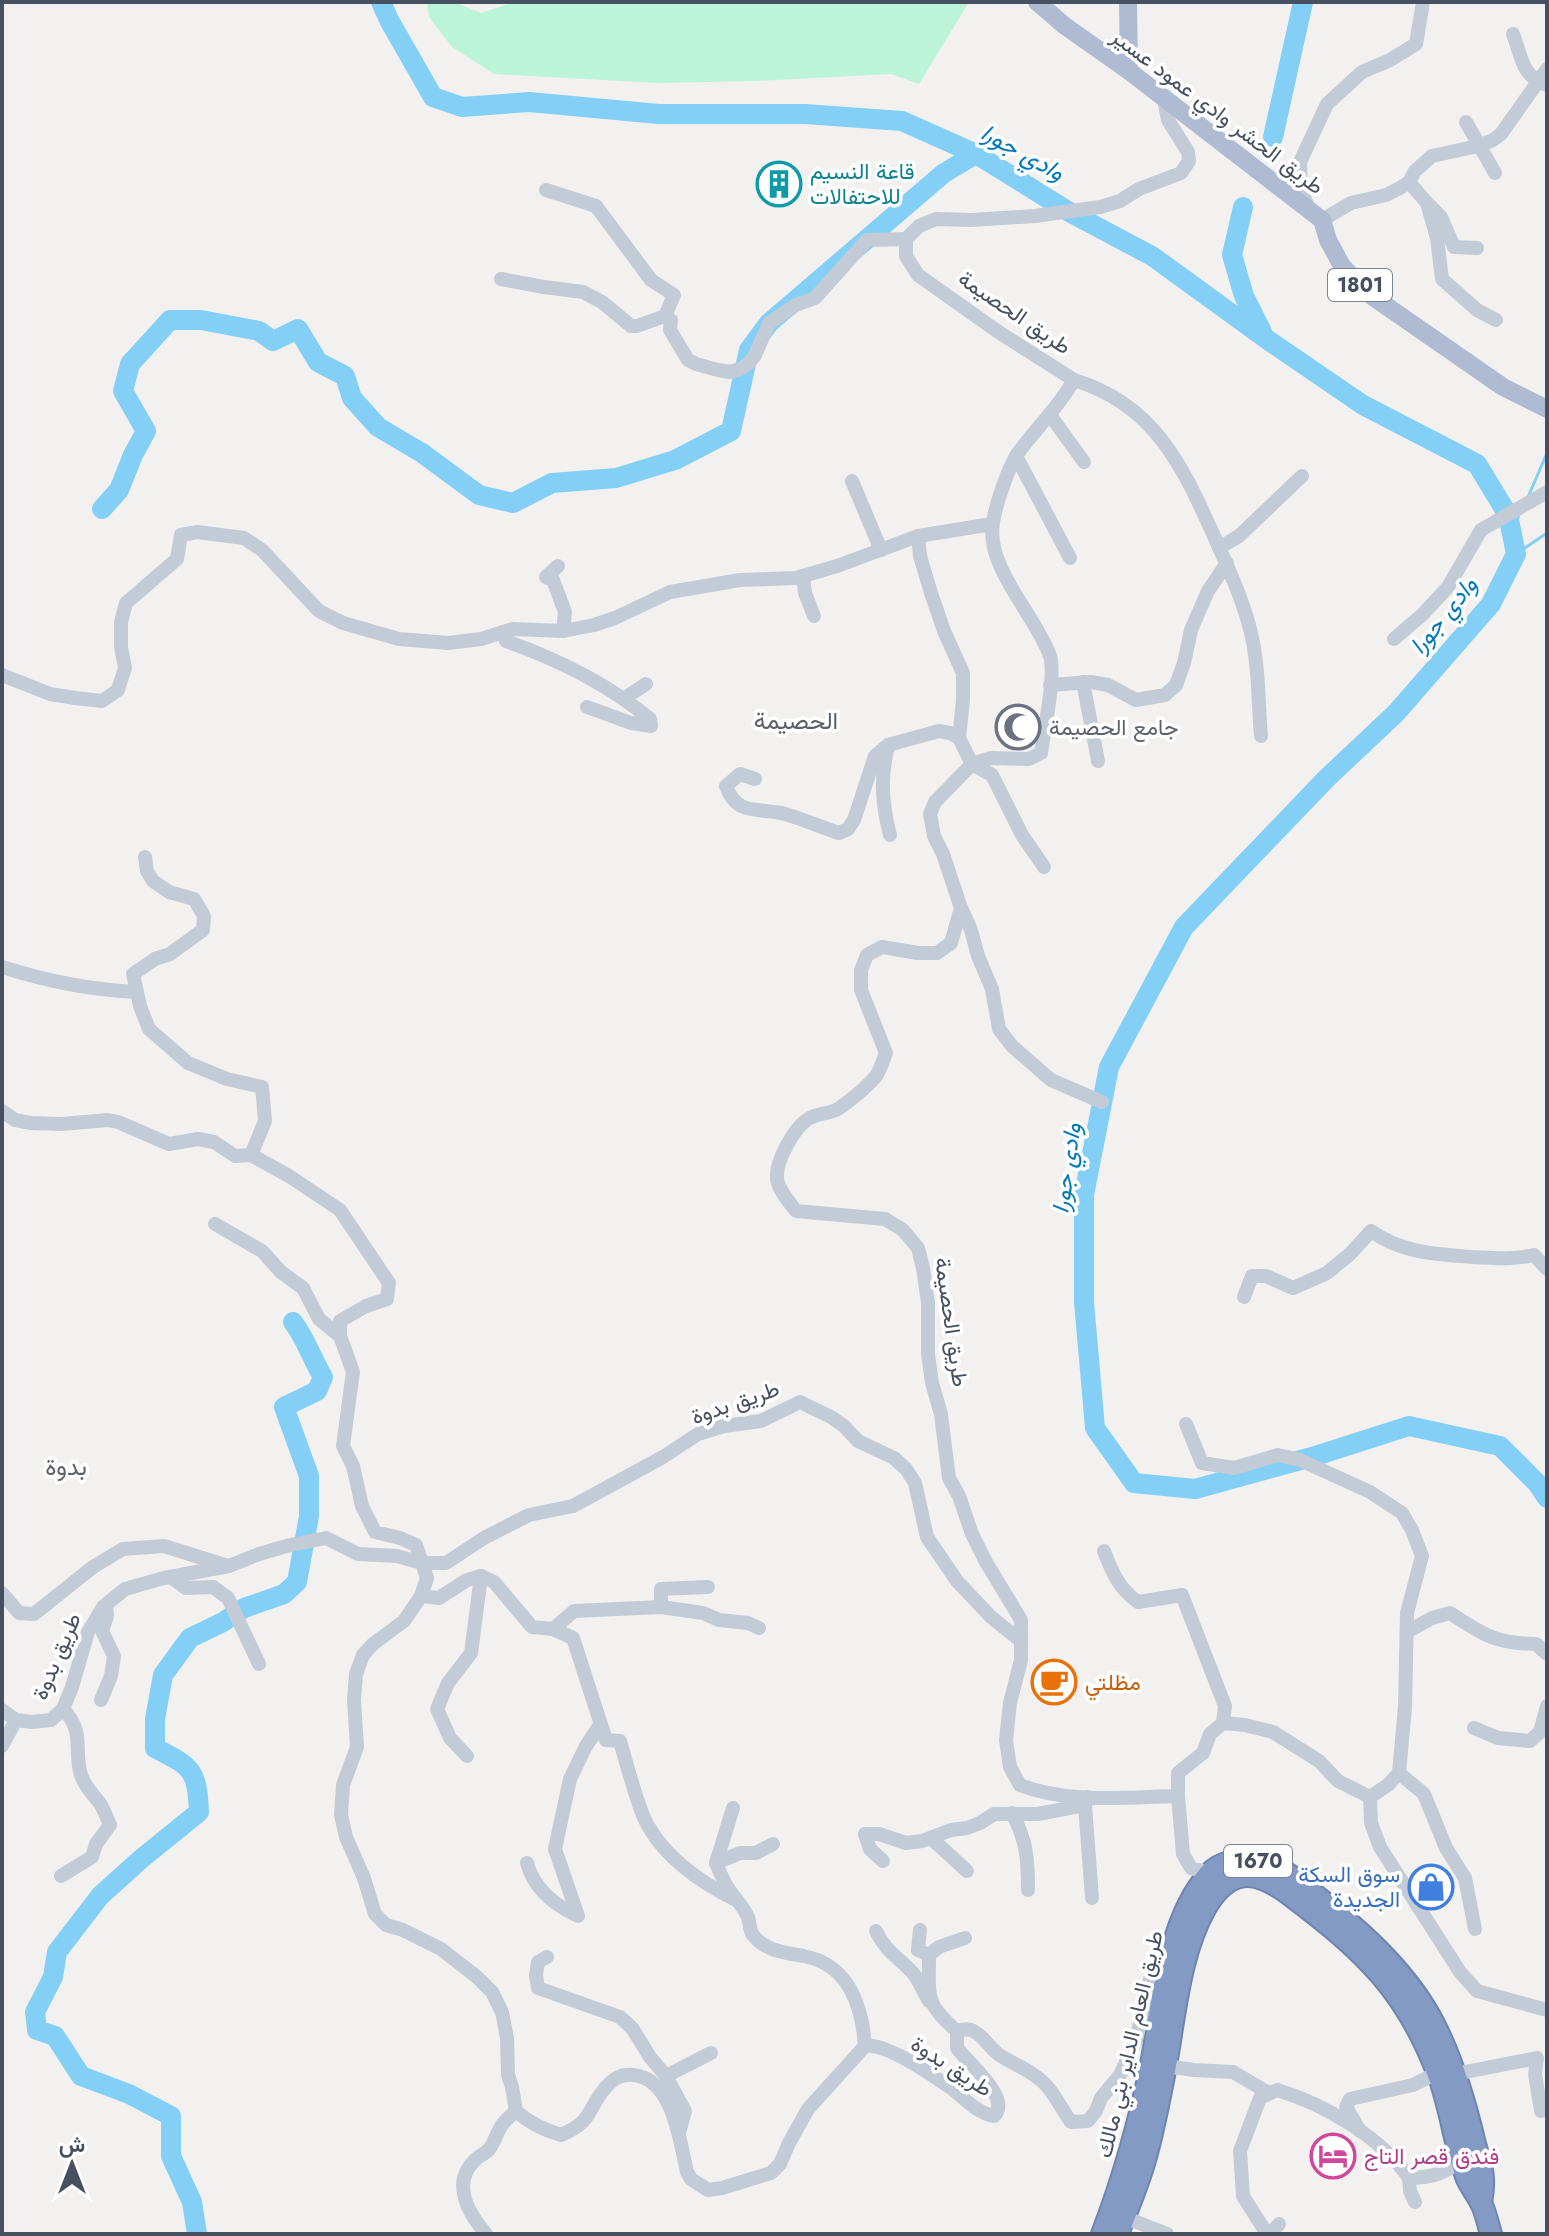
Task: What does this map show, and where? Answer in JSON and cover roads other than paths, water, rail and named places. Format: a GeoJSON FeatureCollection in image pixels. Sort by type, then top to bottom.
{"type":"FeatureCollection","features":[{"type":"Feature","properties":{"kind":"highway","name":"1670"},"geometry":{"type":"LineString","coordinates":[[1217,1878],[1246,1875],[1273,1882],[1349,1940],[1385,1978],[1409,2013],[1429,2052],[1446,2074],[1483,2178],[1481,2203]]}},
{"type":"Feature","properties":{"kind":"highway","name":"طريق العام الداير بني مالك"},"geometry":{"type":"LineString","coordinates":[[1102,2234],[1122,2179],[1143,2102],[1175,1937],[1188,1907],[1217,1878]]}},
{"type":"Feature","properties":{"kind":"highway","name":"طريق العام الداير بني مالك"},"geometry":{"type":"LineString","coordinates":[[1121,2226],[1145,2161],[1190,1945],[1217,1878]]}},
{"type":"Feature","properties":{"kind":"highway","name":"1670"},"geometry":{"type":"LineString","coordinates":[[1446,2074],[1462,2160],[1468,2181],[1481,2203]]}},
{"type":"Feature","properties":{"kind":"highway"},"geometry":{"type":"LineString","coordinates":[[1481,2203],[1491,2234]]}},
{"type":"Feature","properties":{"kind":"main road","name":"طريق الحشر وادي عمود عسير"},"geometry":{"type":"LineString","coordinates":[[1037,2],[1315,214],[1342,266],[1369,294],[1503,387],[1547,409]]}},
{"type":"Feature","properties":{"kind":"main road"},"geometry":{"type":"LineString","coordinates":[[1128,2],[1129,71]]}},
{"type":"Feature","properties":{"kind":"street"},"geometry":{"type":"LineString","coordinates":[[1423,2],[1416,44],[1362,72],[1327,104],[1300,162],[1301,187],[1315,214],[1386,195],[1409,182],[1415,171],[1432,156],[1493,140],[1542,83],[1547,69]]}},
{"type":"Feature","properties":{"kind":"street"},"geometry":{"type":"LineString","coordinates":[[1513,34],[1528,75],[1542,83]]}},
{"type":"Feature","properties":{"kind":"street"},"geometry":{"type":"LineString","coordinates":[[665,316],[671,320],[670,330],[688,360],[718,370],[730,372],[740,369],[755,355],[769,323],[796,305],[815,298],[867,240],[906,239],[919,226],[936,219],[971,220],[1071,213],[1120,201],[1139,189],[1181,173],[1189,161],[1188,152],[1168,120],[1164,99]]}},
{"type":"Feature","properties":{"kind":"street"},"geometry":{"type":"LineString","coordinates":[[1466,122],[1495,173]]}},
{"type":"Feature","properties":{"kind":"street"},"geometry":{"type":"LineString","coordinates":[[1409,182],[1441,217],[1454,247],[1477,248]]}},
{"type":"Feature","properties":{"kind":"street"},"geometry":{"type":"LineString","coordinates":[[501,279],[583,292],[602,302],[631,326],[665,316],[674,295],[651,280],[596,206],[546,190]]}},
{"type":"Feature","properties":{"kind":"street"},"geometry":{"type":"LineString","coordinates":[[1427,203],[1437,238],[1442,279],[1477,310],[1496,320]]}},
{"type":"Feature","properties":{"kind":"street","name":"طريق الحصيمة"},"geometry":{"type":"LineString","coordinates":[[906,239],[906,256],[918,275],[1074,380],[1058,406],[1016,456],[992,524]]}},
{"type":"Feature","properties":{"kind":"street"},"geometry":{"type":"LineString","coordinates":[[1074,380],[1110,393],[1126,404],[1155,432],[1184,472],[1227,563],[1251,632],[1261,736]]}},
{"type":"Feature","properties":{"kind":"street"},"geometry":{"type":"LineString","coordinates":[[1050,415],[1084,462]]}},
{"type":"Feature","properties":{"kind":"street"},"geometry":{"type":"LineString","coordinates":[[1016,456],[1070,558]]}},
{"type":"Feature","properties":{"kind":"street"},"geometry":{"type":"LineString","coordinates":[[1219,548],[1239,536],[1302,476]]}},
{"type":"Feature","properties":{"kind":"street"},"geometry":{"type":"LineString","coordinates":[[852,481],[881,550]]}},
{"type":"Feature","properties":{"kind":"street"},"geometry":{"type":"LineString","coordinates":[[1394,639],[1448,587],[1481,530],[1547,492]]}},
{"type":"Feature","properties":{"kind":"street"},"geometry":{"type":"LineString","coordinates":[[2,675],[50,694],[75,698],[102,701],[118,690],[125,668],[121,622],[126,603],[177,559],[181,535],[197,532],[244,538],[262,550],[319,611],[343,623],[399,639],[448,643],[481,639],[513,629],[563,631],[594,625],[670,592],[740,580],[796,578],[918,536],[992,524],[993,542],[1004,577],[1051,658],[1041,753],[1029,759],[991,758],[972,764],[935,802],[930,814],[934,836],[992,989],[999,1029],[1012,1046],[1051,1080],[1102,1102]]}},
{"type":"Feature","properties":{"kind":"street"},"geometry":{"type":"LineString","coordinates":[[918,536],[920,556],[935,605],[963,673],[959,738],[972,764],[992,775],[1022,835],[1044,867]]}},
{"type":"Feature","properties":{"kind":"street"},"geometry":{"type":"LineString","coordinates":[[1050,685],[1083,682],[1108,685],[1136,700],[1165,695],[1176,685],[1191,630],[1208,591],[1227,563]]}},
{"type":"Feature","properties":{"kind":"street"},"geometry":{"type":"LineString","coordinates":[[558,566],[546,577],[553,580],[565,612],[563,631]]}},
{"type":"Feature","properties":{"kind":"street"},"geometry":{"type":"LineString","coordinates":[[803,576],[805,593],[814,616]]}},
{"type":"Feature","properties":{"kind":"street"},"geometry":{"type":"LineString","coordinates":[[503,632],[506,641],[536,651],[625,698],[650,719],[651,726],[631,723],[587,707]]}},
{"type":"Feature","properties":{"kind":"street"},"geometry":{"type":"LineString","coordinates":[[1083,682],[1098,761]]}},
{"type":"Feature","properties":{"kind":"street"},"geometry":{"type":"LineString","coordinates":[[625,698],[646,684]]}},
{"type":"Feature","properties":{"kind":"street"},"geometry":{"type":"LineString","coordinates":[[755,779],[740,774],[731,779],[726,786],[730,797],[754,810],[785,814],[839,833],[848,829],[854,820],[875,756],[888,745],[939,731],[959,738]]}},
{"type":"Feature","properties":{"kind":"street"},"geometry":{"type":"LineString","coordinates":[[888,745],[882,774],[882,795],[890,835]]}},
{"type":"Feature","properties":{"kind":"street"},"geometry":{"type":"LineString","coordinates":[[145,857],[147,871],[153,881],[169,892],[194,899],[204,916],[203,930],[170,954],[155,959],[133,974],[149,1029],[188,1063],[227,1079],[262,1087],[265,1121],[251,1155]]}},
{"type":"Feature","properties":{"kind":"street","name":"طريق الحصيمة"},"geometry":{"type":"LineString","coordinates":[[961,908],[951,943],[937,953],[882,947],[867,955],[861,970],[861,990],[886,1053],[876,1075],[858,1092],[835,1111],[820,1113],[798,1127],[783,1151],[777,1178],[783,1195],[796,1211],[885,1219],[903,1230],[918,1248],[928,1303],[928,1354],[941,1414],[949,1478],[986,1562],[1021,1620],[1021,1660],[1010,1703],[1006,1740],[1010,1767],[1020,1785],[1041,1793],[1086,1801],[1178,1796]]}},
{"type":"Feature","properties":{"kind":"street"},"geometry":{"type":"LineString","coordinates":[[2,967],[70,985],[137,992]]}},
{"type":"Feature","properties":{"kind":"street"},"geometry":{"type":"LineString","coordinates":[[2,1111],[15,1120],[31,1123],[108,1120],[169,1144],[198,1139],[214,1142],[235,1156],[251,1155],[340,1210],[389,1283],[387,1299],[366,1306],[340,1321],[340,1336],[353,1372],[343,1446],[353,1466],[362,1506],[375,1532],[416,1545],[427,1578],[421,1596],[404,1621],[363,1655],[356,1674],[357,1747],[343,1785],[341,1815],[346,1837],[375,1914],[386,1925],[441,1949],[492,1992],[502,2012],[507,2038],[508,2075],[516,2111],[543,2130],[561,2135],[584,2122],[604,2089],[615,2078],[638,2075],[650,2080],[659,2089],[672,2110],[687,2172],[691,2179],[708,2190],[771,2173],[780,2164],[808,2109],[865,2046],[864,2029],[851,1988],[826,1963],[784,1954],[766,1946],[752,1934],[748,1917],[727,1887],[716,1863],[733,1808]]}},
{"type":"Feature","properties":{"kind":"street"},"geometry":{"type":"LineString","coordinates":[[215,1224],[262,1251],[281,1272],[303,1288],[319,1319],[340,1336]]}},
{"type":"Feature","properties":{"kind":"street"},"geometry":{"type":"LineString","coordinates":[[1244,1297],[1252,1276],[1266,1276],[1293,1288],[1327,1273],[1371,1231],[1384,1241],[1424,1253],[1513,1260],[1534,1255],[1547,1269]]}},
{"type":"Feature","properties":{"kind":"street","name":"طريق بدوة"},"geometry":{"type":"LineString","coordinates":[[2,1710],[16,1720],[32,1722],[51,1720],[63,1709],[88,1632],[106,1604],[125,1589],[229,1566],[259,1554],[326,1538],[358,1554],[397,1556],[422,1563],[446,1563],[484,1538],[529,1515],[573,1506],[663,1457],[698,1434],[724,1426],[761,1421],[800,1402],[831,1417],[858,1441],[894,1458],[906,1469],[915,1483],[927,1537],[957,1581],[991,1617],[1021,1641]]}},
{"type":"Feature","properties":{"kind":"street"},"geometry":{"type":"LineString","coordinates":[[1186,1424],[1202,1463],[1234,1468],[1278,1455],[1300,1460],[1370,1492],[1402,1513],[1412,1530],[1422,1556],[1407,1613],[1405,1707],[1399,1773],[1370,1797]]}},
{"type":"Feature","properties":{"kind":"street"},"geometry":{"type":"LineString","coordinates":[[2,1593],[19,1613],[34,1614],[93,1567],[123,1549],[164,1546],[229,1566]]}},
{"type":"Feature","properties":{"kind":"street"},"geometry":{"type":"LineString","coordinates":[[1104,1551],[1112,1574],[1125,1592],[1138,1602],[1182,1595],[1225,1706],[1223,1723],[1210,1734],[1203,1753],[1178,1773],[1183,1854],[1191,1868],[1217,1878]]}},
{"type":"Feature","properties":{"kind":"street"},"geometry":{"type":"LineString","coordinates":[[421,1596],[439,1598],[467,1580],[481,1576],[494,1582],[532,1627],[553,1629],[573,1638],[606,1740],[620,1741],[643,1815],[655,1835],[709,1887],[736,1900]]}},
{"type":"Feature","properties":{"kind":"street"},"geometry":{"type":"LineString","coordinates":[[467,1756],[450,1738],[437,1709],[448,1683],[471,1653],[481,1576]]}},
{"type":"Feature","properties":{"kind":"street"},"geometry":{"type":"LineString","coordinates":[[171,1577],[186,1588],[213,1587],[228,1598],[259,1664]]}},
{"type":"Feature","properties":{"kind":"street"},"geometry":{"type":"LineString","coordinates":[[661,1607],[661,1589],[708,1587]]}},
{"type":"Feature","properties":{"kind":"street"},"geometry":{"type":"LineString","coordinates":[[101,1700],[111,1676],[114,1656],[102,1631],[107,1616],[106,1604]]}},
{"type":"Feature","properties":{"kind":"street"},"geometry":{"type":"LineString","coordinates":[[553,1629],[574,1611],[661,1607],[703,1613],[719,1620],[748,1623],[759,1628]]}},
{"type":"Feature","properties":{"kind":"street"},"geometry":{"type":"LineString","coordinates":[[1407,1632],[1432,1618],[1450,1613],[1491,1638],[1512,1644],[1536,1644],[1547,1654]]}},
{"type":"Feature","properties":{"kind":"street"},"geometry":{"type":"LineString","coordinates":[[1474,1728],[1498,1738],[1530,1741],[1540,1732],[1547,1706]]}},
{"type":"Feature","properties":{"kind":"street"},"geometry":{"type":"LineString","coordinates":[[61,1876],[92,1857],[96,1844],[110,1825],[101,1805],[86,1787],[80,1771],[79,1744],[71,1718],[63,1709]]}},
{"type":"Feature","properties":{"kind":"street"},"geometry":{"type":"LineString","coordinates":[[2,1746],[16,1720]]}},
{"type":"Feature","properties":{"kind":"street"},"geometry":{"type":"LineString","coordinates":[[1223,1723],[1273,1732],[1319,1761],[1338,1781],[1370,1797]]}},
{"type":"Feature","properties":{"kind":"street"},"geometry":{"type":"LineString","coordinates":[[527,1863],[531,1878],[539,1889],[564,1910],[578,1916],[555,1849],[570,1779],[600,1725]]}},
{"type":"Feature","properties":{"kind":"street"},"geometry":{"type":"LineString","coordinates":[[1399,1773],[1424,1794],[1446,1848],[1465,1878],[1475,1929]]}},
{"type":"Feature","properties":{"kind":"street"},"geometry":{"type":"LineString","coordinates":[[1370,1797],[1371,1823],[1380,1847],[1460,1972],[1477,1991],[1547,2010]]}},
{"type":"Feature","properties":{"kind":"street"},"geometry":{"type":"LineString","coordinates":[[883,1861],[870,1849],[865,1834],[879,1834],[906,1843],[967,1828],[994,1814],[1038,1814],[1086,1801],[1092,1898]]}},
{"type":"Feature","properties":{"kind":"street"},"geometry":{"type":"LineString","coordinates":[[1012,1813],[1028,1856],[1028,1890]]}},
{"type":"Feature","properties":{"kind":"street"},"geometry":{"type":"LineString","coordinates":[[931,1838],[967,1871]]}},
{"type":"Feature","properties":{"kind":"street"},"geometry":{"type":"LineString","coordinates":[[716,1863],[740,1853],[756,1853],[773,1844]]}},
{"type":"Feature","properties":{"kind":"street"},"geometry":{"type":"LineString","coordinates":[[920,1930],[918,1950],[929,1955]]}},
{"type":"Feature","properties":{"kind":"street"},"geometry":{"type":"LineString","coordinates":[[876,1931],[882,1945],[915,1974],[931,2005],[957,2031]]}},
{"type":"Feature","properties":{"kind":"street","name":"طريق بدوة"},"geometry":{"type":"LineString","coordinates":[[865,2046],[872,2045],[903,2058],[985,2115],[994,2116],[998,2113],[997,2100],[957,2048],[957,2031],[964,2029],[977,2033],[996,2052],[1031,2071],[1048,2087],[1071,2122],[1088,2121],[1101,2098],[1120,2075],[1136,2040],[1150,1979],[1162,1952],[1175,1937]]}},
{"type":"Feature","properties":{"kind":"street"},"geometry":{"type":"LineString","coordinates":[[929,1955],[939,1947],[965,1938]]}},
{"type":"Feature","properties":{"kind":"street"},"geometry":{"type":"LineString","coordinates":[[929,1955],[931,2005]]}},
{"type":"Feature","properties":{"kind":"street"},"geometry":{"type":"LineString","coordinates":[[547,1957],[538,1962],[538,1988],[620,2017],[632,2028],[666,2076],[685,2111],[678,2134]]}},
{"type":"Feature","properties":{"kind":"street"},"geometry":{"type":"LineString","coordinates":[[666,2076],[711,2053]]}},
{"type":"Feature","properties":{"kind":"street"},"geometry":{"type":"LineString","coordinates":[[1361,2132],[1346,2107],[1350,2099],[1446,2074],[1537,2058],[1535,2074],[1541,2111]]}},
{"type":"Feature","properties":{"kind":"street"},"geometry":{"type":"LineString","coordinates":[[1165,2066],[1233,2072],[1269,2093]]}},
{"type":"Feature","properties":{"kind":"street"},"geometry":{"type":"LineString","coordinates":[[1272,2231],[1243,2196],[1240,2151],[1260,2098],[1277,2090],[1332,2115],[1387,2151],[1409,2178],[1415,2202]]}},
{"type":"Feature","properties":{"kind":"street"},"geometry":{"type":"LineString","coordinates":[[486,2234],[476,2223],[461,2184],[476,2159],[488,2152],[502,2125],[516,2111]]}},
{"type":"Feature","properties":{"kind":"street"},"geometry":{"type":"LineString","coordinates":[[1409,2178],[1445,2173],[1462,2160]]}},
{"type":"Feature","properties":{"kind":"street"},"geometry":{"type":"LineString","coordinates":[[1121,2226],[1167,2234]]}},
{"type":"Feature","properties":{"kind":"waterway","name":"وادي جورا"},"geometry":{"type":"LineString","coordinates":[[381,2],[433,97],[462,107],[529,102],[659,114],[805,114],[902,121],[976,154],[1071,213],[1152,256],[1363,405],[1477,464],[1508,515],[1516,554],[1491,604],[1396,713],[1327,778],[1184,927],[1109,1067],[1084,1195],[1084,1302],[1095,1428],[1134,1483],[1195,1489],[1409,1426],[1500,1446],[1537,1483],[1547,1498]]}},
{"type":"Feature","properties":{"kind":"waterway"},"geometry":{"type":"LineString","coordinates":[[1273,137],[1303,2]]}},
{"type":"Feature","properties":{"kind":"waterway"},"geometry":{"type":"LineString","coordinates":[[102,509],[119,490],[146,431],[123,391],[130,364],[170,320],[201,320],[259,331],[273,341],[298,329],[318,362],[345,376],[352,398],[378,427],[422,453],[479,495],[513,503],[552,483],[616,478],[675,460],[731,431],[749,350],[769,323],[944,173],[976,154]]}},
{"type":"Feature","properties":{"kind":"waterway"},"geometry":{"type":"LineString","coordinates":[[1243,207],[1232,255],[1244,296],[1262,332]]}},
{"type":"Feature","properties":{"kind":"waterway"},"geometry":{"type":"LineString","coordinates":[[1528,497],[1547,453]]}},
{"type":"Feature","properties":{"kind":"waterway"},"geometry":{"type":"LineString","coordinates":[[1512,531],[1519,515]]}},
{"type":"Feature","properties":{"kind":"waterway"},"geometry":{"type":"LineString","coordinates":[[1516,554],[1547,533]]}},
{"type":"Feature","properties":{"kind":"waterway"},"geometry":{"type":"LineString","coordinates":[[197,2234],[192,2202],[171,2156],[171,2116],[129,2094],[81,2076],[55,2036],[37,2030],[35,2012],[53,1977],[57,1952],[100,1896],[199,1812],[196,1787],[190,1771],[155,1748],[155,1719],[163,1675],[190,1638],[244,1608],[284,1594],[297,1582],[309,1516],[309,1476],[284,1407],[317,1391],[323,1377],[293,1322]]}},
{"type":"Feature","properties":{"kind":"place","name":"قاعة النسيم للاحتفالات"},"geometry":{"type":"Point","coordinates":[779,184]}},
{"type":"Feature","properties":{"kind":"place","name":"جامع الحصيمة"},"geometry":{"type":"Point","coordinates":[1018,727]}},
{"type":"Feature","properties":{"kind":"place","name":"مظلتي"},"geometry":{"type":"Point","coordinates":[1054,1682]}},
{"type":"Feature","properties":{"kind":"place","name":"سوق السكة الجديدة"},"geometry":{"type":"Point","coordinates":[1431,1887]}},
{"type":"Feature","properties":{"kind":"place","name":"فندق قصر التاج"},"geometry":{"type":"Point","coordinates":[1333,2156]}},
{"type":"Feature","properties":{"kind":"district","name":"الحصيمة"},"geometry":{"type":"Point","coordinates":[796,720]}},
{"type":"Feature","properties":{"kind":"district","name":"بدوة"},"geometry":{"type":"Point","coordinates":[66,1466]}}]}
